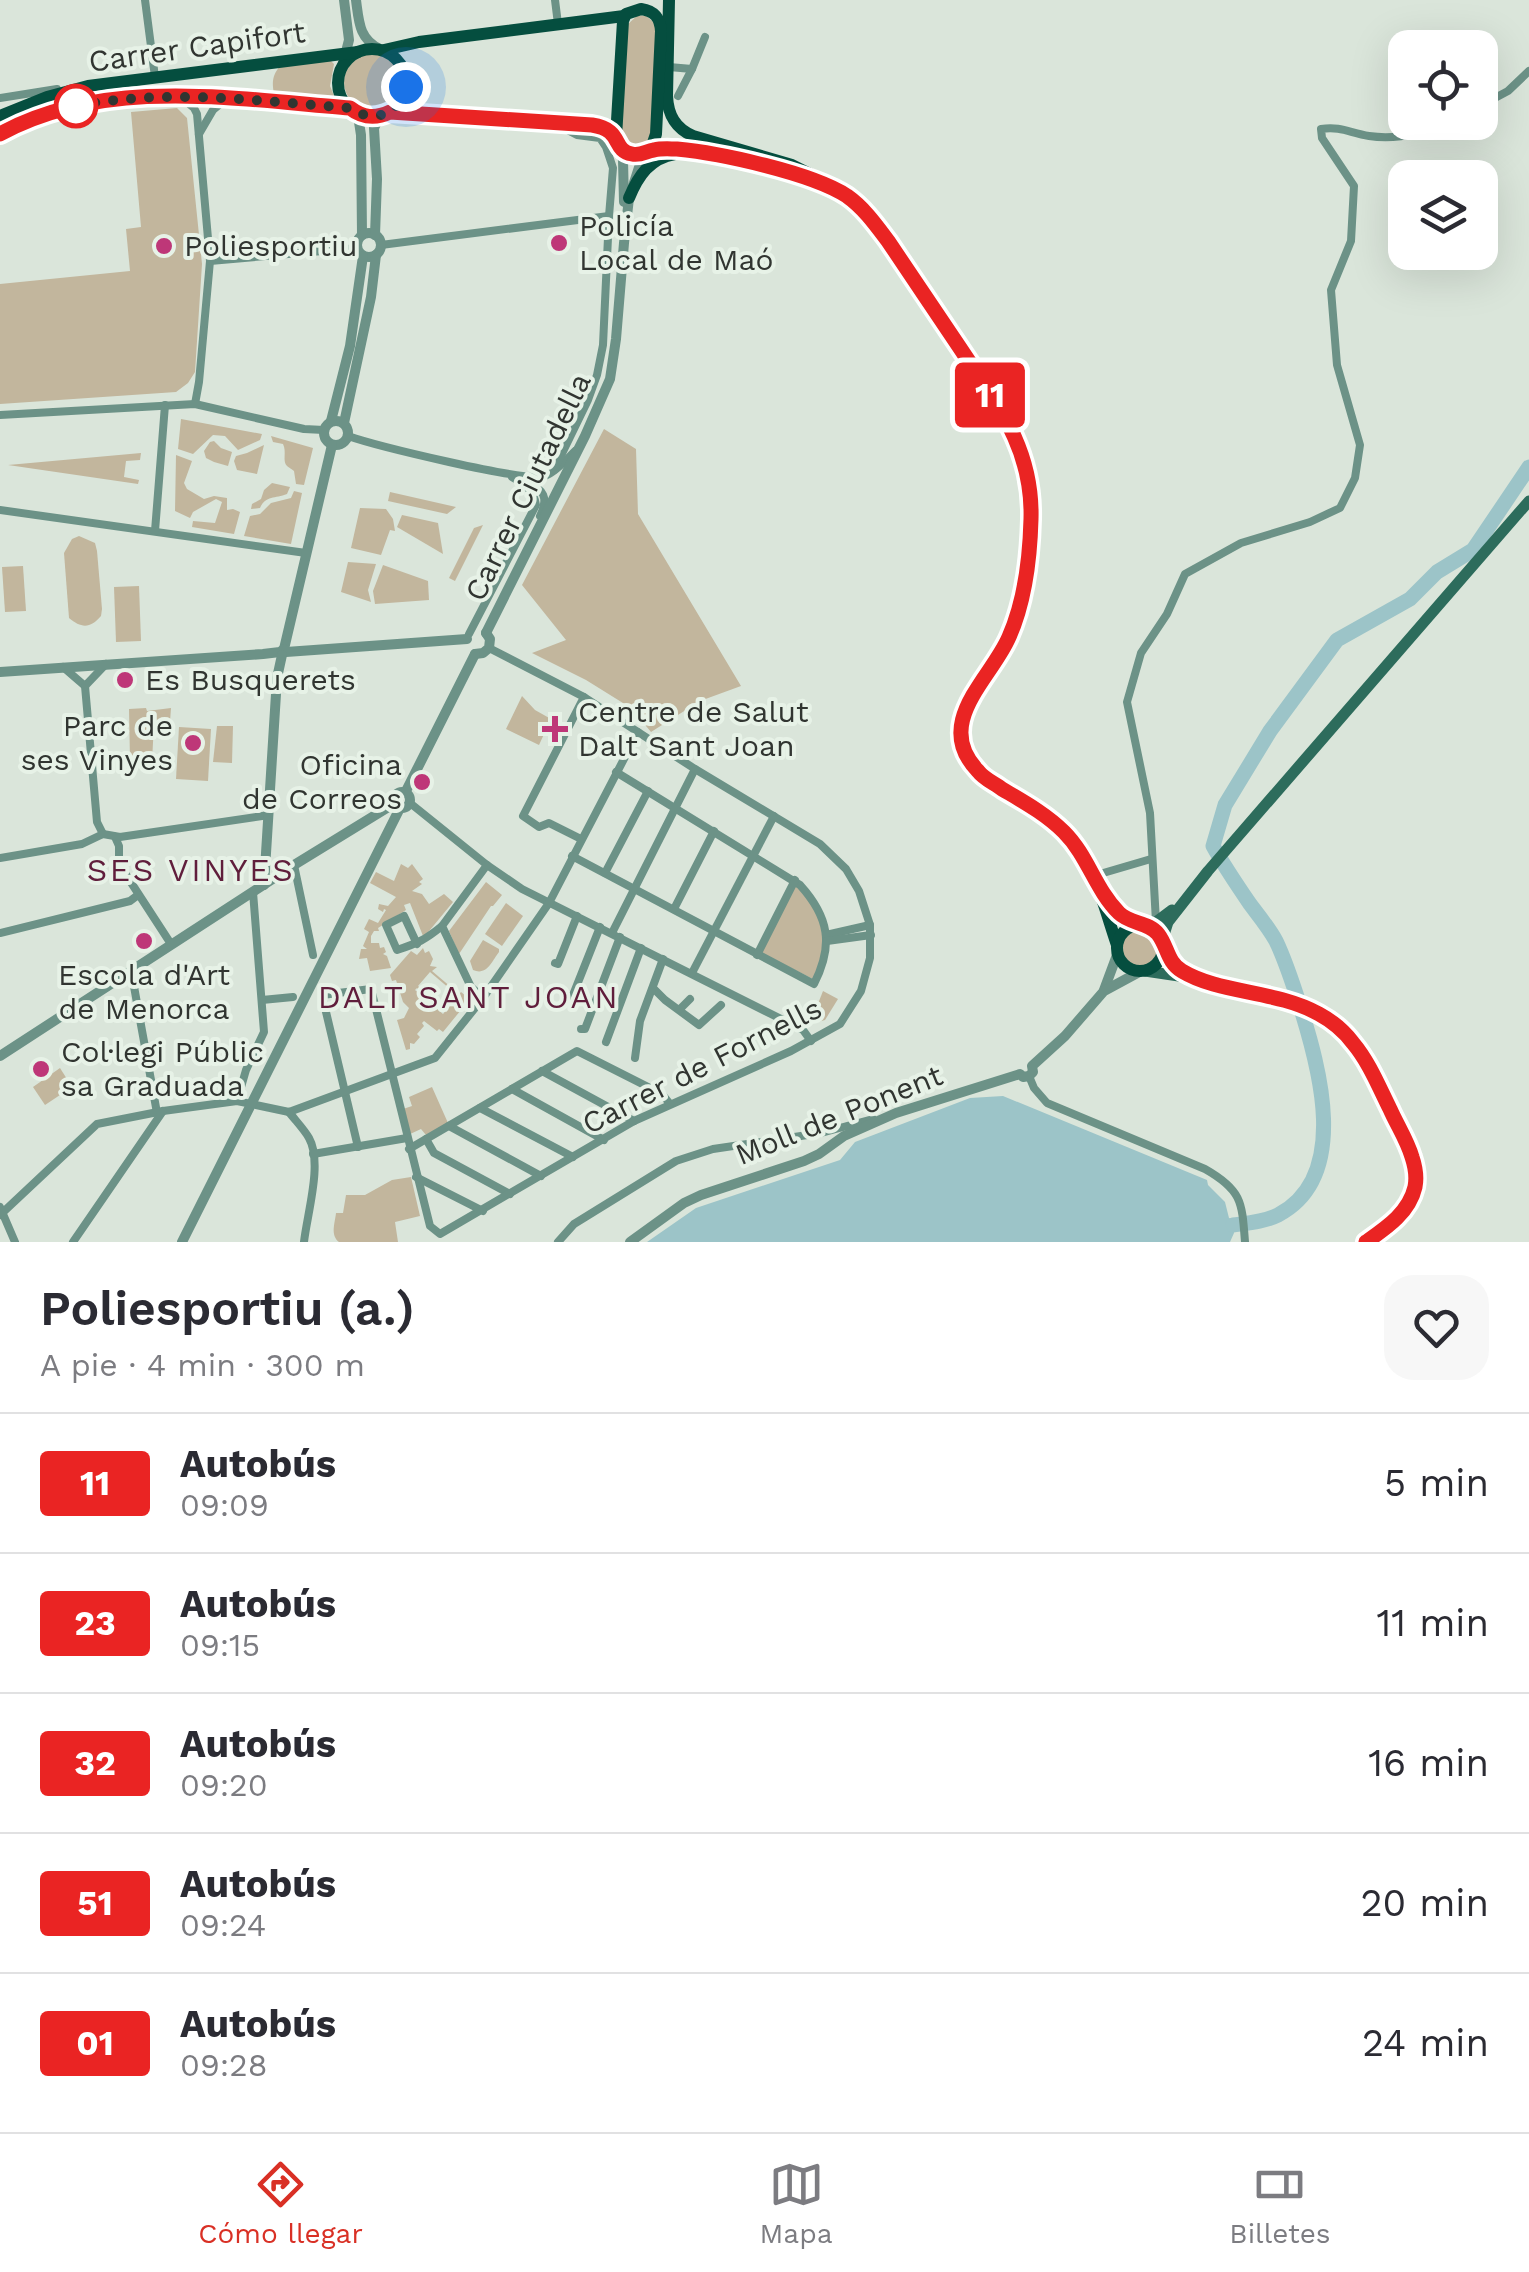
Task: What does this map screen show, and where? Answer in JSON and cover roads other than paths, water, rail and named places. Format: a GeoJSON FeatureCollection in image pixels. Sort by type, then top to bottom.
{"type":"FeatureCollection","features":[{"type":"Feature","properties":{"kind":"main road"},"geometry":{"type":"LineString","coordinates":[[617,139],[626,0]]}},
{"type":"Feature","properties":{"kind":"main road"},"geometry":{"type":"LineString","coordinates":[[645,152],[654,140],[666,0]]}},
{"type":"Feature","properties":{"kind":"main road"},"geometry":{"type":"LineString","coordinates":[[666,0],[668,111],[680,128],[709,142],[773,158],[810,174],[860,208],[888,241],[1009,423],[1027,470],[1031,504],[1024,588],[1009,638],[968,702],[962,722],[966,753],[976,770],[1062,829],[1121,916],[1130,922],[1148,924],[1174,965],[1199,979]]}},
{"type":"Feature","properties":{"kind":"main road"},"geometry":{"type":"LineString","coordinates":[[352,110],[338,83],[352,52],[624,16],[640,8],[658,18],[661,31]]}},
{"type":"Feature","properties":{"kind":"main road"},"geometry":{"type":"LineString","coordinates":[[382,50],[399,61],[406,78],[404,96],[385,114]]}},
{"type":"Feature","properties":{"kind":"main road","name":"Carrer Capifort"},"geometry":{"type":"LineString","coordinates":[[0,116],[81,88],[352,52]]}},
{"type":"Feature","properties":{"kind":"main road"},"geometry":{"type":"LineString","coordinates":[[0,134],[94,102],[179,96],[352,110],[366,116],[600,126],[617,139],[626,153],[666,149],[714,155],[789,172],[843,194]]}},
{"type":"Feature","properties":{"kind":"main road"},"geometry":{"type":"LineString","coordinates":[[657,117],[662,127],[686,141],[810,174]]}},
{"type":"Feature","properties":{"kind":"main road"},"geometry":{"type":"LineString","coordinates":[[630,198],[643,172],[663,156],[714,155]]}},
{"type":"Feature","properties":{"kind":"main road"},"geometry":{"type":"LineString","coordinates":[[1143,971],[1156,964],[1168,922],[1208,870],[1529,501]]}},
{"type":"Feature","properties":{"kind":"main road"},"geometry":{"type":"LineString","coordinates":[[1095,880],[1124,965],[1280,998],[1317,1013],[1352,1040],[1409,1149],[1415,1169],[1414,1188],[1405,1208],[1366,1242]]}},
{"type":"Feature","properties":{"kind":"main road"},"geometry":{"type":"LineString","coordinates":[[1117,950],[1122,932],[1148,924],[1190,894]]}},
{"type":"Feature","properties":{"kind":"street"},"geometry":{"type":"LineString","coordinates":[[145,0],[156,77]]}},
{"type":"Feature","properties":{"kind":"street"},"geometry":{"type":"LineString","coordinates":[[344,0],[352,52]]}},
{"type":"Feature","properties":{"kind":"street"},"geometry":{"type":"LineString","coordinates":[[356,0],[364,37],[382,50]]}},
{"type":"Feature","properties":{"kind":"street"},"geometry":{"type":"LineString","coordinates":[[556,0],[558,24]]}},
{"type":"Feature","properties":{"kind":"street"},"geometry":{"type":"LineString","coordinates":[[678,96],[705,37]]}},
{"type":"Feature","properties":{"kind":"street"},"geometry":{"type":"LineString","coordinates":[[669,67],[692,69]]}},
{"type":"Feature","properties":{"kind":"street"},"geometry":{"type":"LineString","coordinates":[[1498,96],[1529,71]]}},
{"type":"Feature","properties":{"kind":"street"},"geometry":{"type":"LineString","coordinates":[[0,98],[81,88]]}},
{"type":"Feature","properties":{"kind":"street"},"geometry":{"type":"LineString","coordinates":[[179,96],[194,108],[199,134],[210,261],[194,404]]}},
{"type":"Feature","properties":{"kind":"street"},"geometry":{"type":"LineString","coordinates":[[199,134],[213,110],[226,100]]}},
{"type":"Feature","properties":{"kind":"street"},"geometry":{"type":"LineString","coordinates":[[352,110],[361,135],[362,236]]}},
{"type":"Feature","properties":{"kind":"street"},"geometry":{"type":"LineString","coordinates":[[344,424],[368,312],[377,245],[374,128],[385,114]]}},
{"type":"Feature","properties":{"kind":"street"},"geometry":{"type":"LineString","coordinates":[[554,470],[588,400],[604,345],[614,168],[600,138],[578,135],[555,123]]}},
{"type":"Feature","properties":{"kind":"street"},"geometry":{"type":"LineString","coordinates":[[1148,924],[1150,813],[1127,702],[1141,653],[1168,614],[1185,574],[1241,543],[1310,522],[1340,508],[1355,478],[1360,445],[1337,365],[1331,290],[1351,241],[1354,186],[1322,138],[1321,129],[1336,127],[1388,137]]}},
{"type":"Feature","properties":{"kind":"street","name":"Carrer Ciutadella"},"geometry":{"type":"LineString","coordinates":[[617,139],[624,170],[624,243]]}},
{"type":"Feature","properties":{"kind":"street","name":"Carrer Ciutadella"},"geometry":{"type":"LineString","coordinates":[[486,632],[604,394],[614,360],[630,198],[645,152]]}},
{"type":"Feature","properties":{"kind":"street"},"geometry":{"type":"LineString","coordinates":[[377,245],[609,216]]}},
{"type":"Feature","properties":{"kind":"street"},"geometry":{"type":"LineString","coordinates":[[0,415],[194,404],[304,429],[328,426],[338,420],[348,429],[344,443],[332,445],[326,441],[328,426],[350,346],[358,241],[369,233],[377,245]]}},
{"type":"Feature","properties":{"kind":"street"},"geometry":{"type":"LineString","coordinates":[[210,261],[360,252],[370,257],[377,245]]}},
{"type":"Feature","properties":{"kind":"street"},"geometry":{"type":"LineString","coordinates":[[156,531],[165,404]]}},
{"type":"Feature","properties":{"kind":"street"},"geometry":{"type":"LineString","coordinates":[[348,436],[508,474],[536,477],[546,476],[579,448]]}},
{"type":"Feature","properties":{"kind":"street"},"geometry":{"type":"LineString","coordinates":[[264,885],[277,678],[332,445]]}},
{"type":"Feature","properties":{"kind":"street"},"geometry":{"type":"LineString","coordinates":[[508,474],[535,485],[545,495],[531,542]]}},
{"type":"Feature","properties":{"kind":"street","name":"Carrer Ciutadella"},"geometry":{"type":"LineString","coordinates":[[468,636],[536,505],[528,487],[508,474]]}},
{"type":"Feature","properties":{"kind":"street"},"geometry":{"type":"LineString","coordinates":[[0,510],[306,554]]}},
{"type":"Feature","properties":{"kind":"street"},"geometry":{"type":"LineString","coordinates":[[0,672],[449,640],[476,630],[486,632],[491,641],[489,648],[483,654],[475,654],[468,648],[468,636]]}},
{"type":"Feature","properties":{"kind":"street"},"geometry":{"type":"LineString","coordinates":[[489,648],[584,698],[820,844],[846,869],[859,891],[870,930],[826,938]]}},
{"type":"Feature","properties":{"kind":"street"},"geometry":{"type":"LineString","coordinates":[[182,1242],[475,654]]}},
{"type":"Feature","properties":{"kind":"street"},"geometry":{"type":"LineString","coordinates":[[102,834],[97,822],[86,686],[106,664]]}},
{"type":"Feature","properties":{"kind":"street"},"geometry":{"type":"LineString","coordinates":[[62,667],[86,686]]}},
{"type":"Feature","properties":{"kind":"street"},"geometry":{"type":"LineString","coordinates":[[581,839],[549,823],[539,826],[523,816],[584,698]]}},
{"type":"Feature","properties":{"kind":"street"},"geometry":{"type":"LineString","coordinates":[[15,1242],[1,1211],[97,1124],[237,1101],[289,1112],[435,1058],[483,998],[549,902],[638,732]]}},
{"type":"Feature","properties":{"kind":"street"},"geometry":{"type":"LineString","coordinates":[[580,1028],[585,1029],[635,888],[694,769]]}},
{"type":"Feature","properties":{"kind":"street"},"geometry":{"type":"LineString","coordinates":[[572,856],[814,984],[826,956],[826,938],[818,908],[795,880],[616,772]]}},
{"type":"Feature","properties":{"kind":"street"},"geometry":{"type":"LineString","coordinates":[[605,873],[648,791]]}},
{"type":"Feature","properties":{"kind":"street"},"geometry":{"type":"LineString","coordinates":[[0,1056],[170,944],[402,802]]}},
{"type":"Feature","properties":{"kind":"street"},"geometry":{"type":"LineString","coordinates":[[402,802],[522,889],[798,1027],[811,1041]]}},
{"type":"Feature","properties":{"kind":"street"},"geometry":{"type":"LineString","coordinates":[[0,858],[82,844],[102,834],[115,837],[269,815]]}},
{"type":"Feature","properties":{"kind":"street"},"geometry":{"type":"LineString","coordinates":[[692,973],[774,816]]}},
{"type":"Feature","properties":{"kind":"street"},"geometry":{"type":"LineString","coordinates":[[674,909],[714,831]]}},
{"type":"Feature","properties":{"kind":"street"},"geometry":{"type":"LineString","coordinates":[[115,837],[120,864],[170,944]]}},
{"type":"Feature","properties":{"kind":"street"},"geometry":{"type":"LineString","coordinates":[[1095,880],[1151,859]]}},
{"type":"Feature","properties":{"kind":"street"},"geometry":{"type":"LineString","coordinates":[[294,866],[313,955]]}},
{"type":"Feature","properties":{"kind":"street"},"geometry":{"type":"LineString","coordinates":[[417,944],[404,916],[386,925],[398,950],[417,944],[425,940],[442,926],[488,866]]}},
{"type":"Feature","properties":{"kind":"street"},"geometry":{"type":"LineString","coordinates":[[757,954],[795,880]]}},
{"type":"Feature","properties":{"kind":"street"},"geometry":{"type":"LineString","coordinates":[[237,1101],[264,1032],[253,892]]}},
{"type":"Feature","properties":{"kind":"street"},"geometry":{"type":"LineString","coordinates":[[0,932],[130,901],[138,895]]}},
{"type":"Feature","properties":{"kind":"street"},"geometry":{"type":"LineString","coordinates":[[555,963],[558,964],[578,916]]}},
{"type":"Feature","properties":{"kind":"street"},"geometry":{"type":"LineString","coordinates":[[442,926],[471,987],[483,998]]}},
{"type":"Feature","properties":{"kind":"street"},"geometry":{"type":"LineString","coordinates":[[569,997],[600,928]]}},
{"type":"Feature","properties":{"kind":"street","name":"Carrer de Fornells"},"geometry":{"type":"LineString","coordinates":[[416,1176],[430,1226],[440,1234],[634,1121],[811,1041],[840,1024],[860,992],[870,958],[870,930]]}},
{"type":"Feature","properties":{"kind":"street"},"geometry":{"type":"LineString","coordinates":[[606,1042],[641,948]]}},
{"type":"Feature","properties":{"kind":"street","name":"Moll de Ponent"},"geometry":{"type":"LineString","coordinates":[[1104,991],[1117,950]]}},
{"type":"Feature","properties":{"kind":"street"},"geometry":{"type":"LineString","coordinates":[[634,1058],[637,1036],[664,959]]}},
{"type":"Feature","properties":{"kind":"street","name":"Moll de Ponent"},"geometry":{"type":"LineString","coordinates":[[630,1242],[700,1195],[804,1161],[860,1128],[896,1114],[1027,1072],[1104,991],[1143,971]]}},
{"type":"Feature","properties":{"kind":"street"},"geometry":{"type":"LineString","coordinates":[[72,1242],[160,1112],[133,980],[116,980]]}},
{"type":"Feature","properties":{"kind":"street"},"geometry":{"type":"LineString","coordinates":[[652,988],[699,1025],[722,1005]]}},
{"type":"Feature","properties":{"kind":"street"},"geometry":{"type":"LineString","coordinates":[[358,1147],[322,995],[371,989],[416,1176],[483,1210]]}},
{"type":"Feature","properties":{"kind":"street"},"geometry":{"type":"LineString","coordinates":[[262,1000],[293,997]]}},
{"type":"Feature","properties":{"kind":"street"},"geometry":{"type":"LineString","coordinates":[[680,1010],[690,998]]}},
{"type":"Feature","properties":{"kind":"street"},"geometry":{"type":"LineString","coordinates":[[410,1149],[577,1051],[662,1094],[670,1104]]}},
{"type":"Feature","properties":{"kind":"street"},"geometry":{"type":"LineString","coordinates":[[542,1071],[634,1121]]}},
{"type":"Feature","properties":{"kind":"street"},"geometry":{"type":"LineString","coordinates":[[1027,1072],[1034,1088],[1048,1103],[1226,1180],[1242,1210],[1245,1240]]}},
{"type":"Feature","properties":{"kind":"street"},"geometry":{"type":"LineString","coordinates":[[512,1089],[604,1140]]}},
{"type":"Feature","properties":{"kind":"street"},"geometry":{"type":"LineString","coordinates":[[480,1108],[573,1157]]}},
{"type":"Feature","properties":{"kind":"street"},"geometry":{"type":"LineString","coordinates":[[289,1112],[310,1139],[314,1154],[304,1242]]}},
{"type":"Feature","properties":{"kind":"street"},"geometry":{"type":"LineString","coordinates":[[558,1242],[574,1224],[676,1161],[713,1149],[821,1133],[896,1114]]}},
{"type":"Feature","properties":{"kind":"street"},"geometry":{"type":"LineString","coordinates":[[449,1126],[541,1176]]}},
{"type":"Feature","properties":{"kind":"street"},"geometry":{"type":"LineString","coordinates":[[314,1154],[407,1138]]}},
{"type":"Feature","properties":{"kind":"street"},"geometry":{"type":"LineString","coordinates":[[426,1139],[434,1153],[510,1194]]}},
{"type":"Feature","properties":{"kind":"water"},"geometry":{"type":"Polygon","coordinates":[[[1003,1096],[1207,1180],[1225,1202],[1233,1220],[1230,1242],[647,1242],[696,1208],[840,1160],[855,1142],[970,1098],[1003,1096]]]}},
{"type":"Feature","properties":{"kind":"waterway"},"geometry":{"type":"LineString","coordinates":[[1233,1225],[1273,1217],[1301,1198],[1315,1175],[1324,1119],[1315,1059],[1283,957],[1213,846],[1225,805],[1270,731],[1337,640],[1410,599],[1437,572],[1473,550],[1529,467]]}},
{"type":"Feature","properties":{"kind":"place","name":"Policía Local de Maó"},"geometry":{"type":"Point","coordinates":[559,243]}},
{"type":"Feature","properties":{"kind":"place","name":"Poliesportiu"},"geometry":{"type":"Point","coordinates":[164,246]}},
{"type":"Feature","properties":{"kind":"place","name":"Es Busquerets"},"geometry":{"type":"Point","coordinates":[125,680]}},
{"type":"Feature","properties":{"kind":"place","name":"Centre de Salut Dalt Sant Joan"},"geometry":{"type":"Point","coordinates":[555,729]}},
{"type":"Feature","properties":{"kind":"place","name":"Parc de ses Vinyes"},"geometry":{"type":"Point","coordinates":[193,743]}},
{"type":"Feature","properties":{"kind":"place","name":"Oficina de Correos"},"geometry":{"type":"Point","coordinates":[422,782]}},
{"type":"Feature","properties":{"kind":"place","name":"Escola d'Art de Menorca"},"geometry":{"type":"Point","coordinates":[144,941]}},
{"type":"Feature","properties":{"kind":"place","name":"Col·legi Públic sa Graduada"},"geometry":{"type":"Point","coordinates":[41,1069]}},
{"type":"Feature","properties":{"kind":"district","name":"SES VINYES"},"geometry":{"type":"Point","coordinates":[191,870]}},
{"type":"Feature","properties":{"kind":"district","name":"DALT SANT JOAN"},"geometry":{"type":"Point","coordinates":[469,997]}}]}
